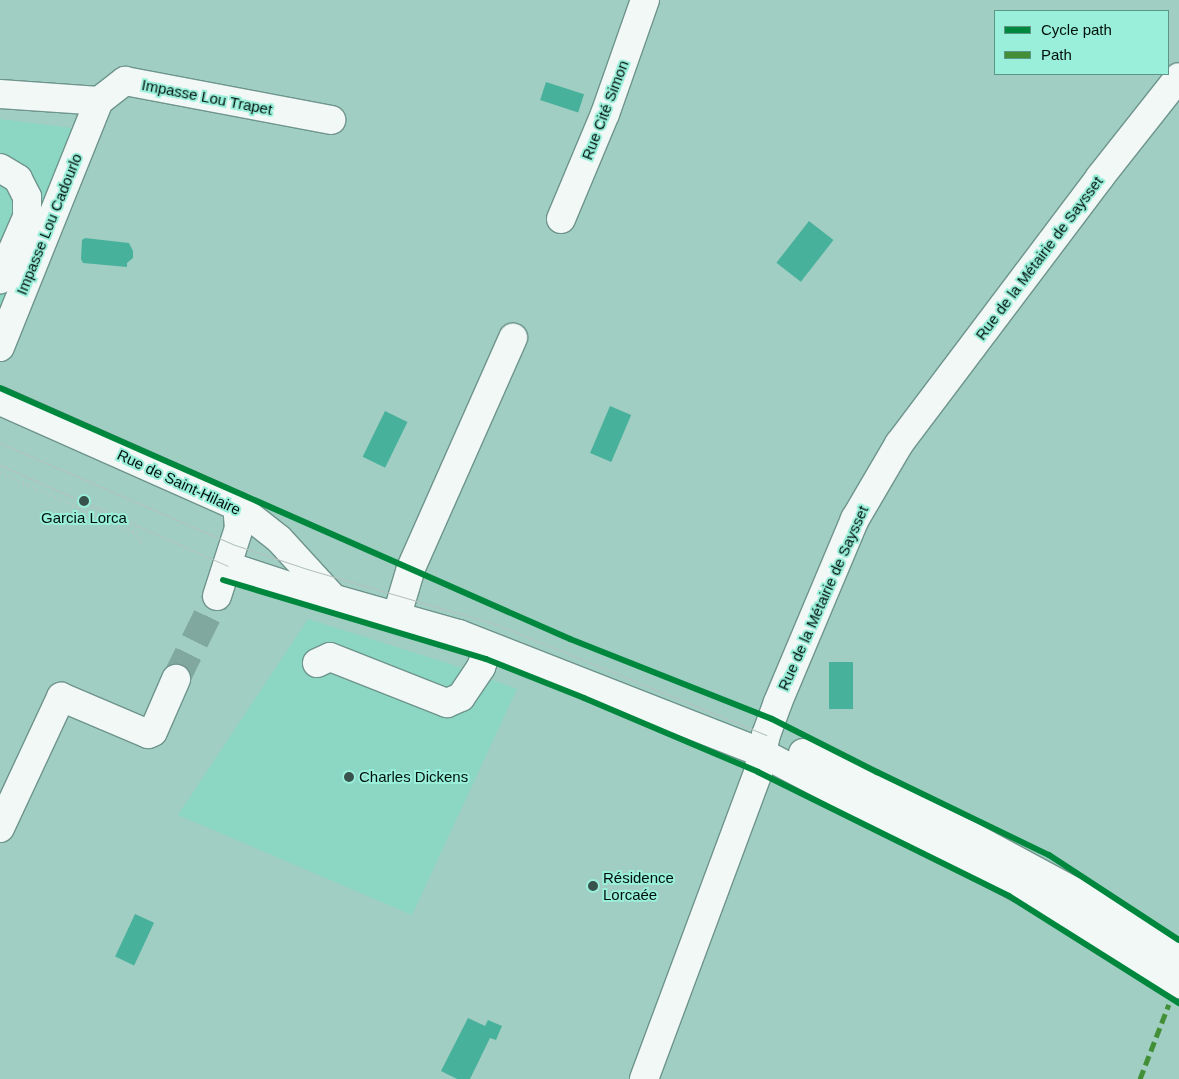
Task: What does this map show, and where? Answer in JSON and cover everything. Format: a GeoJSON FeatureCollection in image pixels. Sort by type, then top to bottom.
{"type":"FeatureCollection","features":[{"type":"Feature","properties":{"kind":"street","name":"Rue Cité Simon"},"geometry":{"type":"LineString","coordinates":[[562,219],[605,114],[645,0]]}},
{"type":"Feature","properties":{"kind":"street","name":"Rue de la Métairie de Saysset"},"geometry":{"type":"LineString","coordinates":[[644,1079],[758,772],[764,744],[855,519],[899,444],[1100,177],[1179,77]]}},
{"type":"Feature","properties":{"kind":"street","name":"Impasse Lou Trapet"},"geometry":{"type":"LineString","coordinates":[[99,101],[125,81],[331,120]]}},
{"type":"Feature","properties":{"kind":"street"},"geometry":{"type":"LineString","coordinates":[[0,94],[99,101]]}},
{"type":"Feature","properties":{"kind":"street","name":"Impasse Lou Cadourlo"},"geometry":{"type":"LineString","coordinates":[[0,347],[99,101]]}},
{"type":"Feature","properties":{"kind":"street"},"geometry":{"type":"LineString","coordinates":[[0,168],[18,179],[27,198],[27,217],[0,279]]}},
{"type":"Feature","properties":{"kind":"street"},"geometry":{"type":"LineString","coordinates":[[397,615],[411,568],[513,338]]}},
{"type":"Feature","properties":{"kind":"street","name":"Rue de Saint-Hilaire"},"geometry":{"type":"LineString","coordinates":[[0,401],[237,506],[279,539],[333,598]]}},
{"type":"Feature","properties":{"kind":"street"},"geometry":{"type":"LineString","coordinates":[[217,596],[239,528],[237,506]]}},
{"type":"Feature","properties":{"kind":"street"},"geometry":{"type":"LineString","coordinates":[[228,566],[459,634],[764,744],[969,835],[1075,892],[1179,955]]}},
{"type":"Feature","properties":{"kind":"street"},"geometry":{"type":"LineString","coordinates":[[317,663],[330,657],[446,703],[461,697],[481,667],[489,646]]}},
{"type":"Feature","properties":{"kind":"street"},"geometry":{"type":"LineString","coordinates":[[0,828],[61,697],[148,734],[153,732],[176,679]]}},
{"type":"Feature","properties":{"kind":"street"},"geometry":{"type":"LineString","coordinates":[[764,744],[1067,913],[1179,984]]}},
{"type":"Feature","properties":{"kind":"path"},"geometry":{"type":"LineString","coordinates":[[0,472],[136,533],[142,544]]}},
{"type":"Feature","properties":{"kind":"shaded area"},"geometry":{"type":"Polygon","coordinates":[[[546,82],[584,94],[578,112],[540,100],[546,82]]]}},
{"type":"Feature","properties":{"kind":"shaded area"},"geometry":{"type":"Polygon","coordinates":[[[0,119],[80,129],[0,316],[0,119]]]}},
{"type":"Feature","properties":{"kind":"shaded area"},"geometry":{"type":"Polygon","coordinates":[[[809,221],[833,240],[801,282],[776,263],[809,221]]]}},
{"type":"Feature","properties":{"kind":"shaded area"},"geometry":{"type":"Polygon","coordinates":[[[85,238],[129,243],[133,251],[133,258],[127,263],[127,267],[83,263],[81,259],[82,240],[85,238]]]}},
{"type":"Feature","properties":{"kind":"shaded area"},"geometry":{"type":"Polygon","coordinates":[[[610,406],[631,415],[611,462],[590,453],[610,406]]]}},
{"type":"Feature","properties":{"kind":"shaded area"},"geometry":{"type":"Polygon","coordinates":[[[385,411],[407,422],[385,468],[363,457],[385,411]]]}},
{"type":"Feature","properties":{"kind":"shaded area"},"geometry":{"type":"Polygon","coordinates":[[[308,619],[447,663],[517,689],[412,915],[178,815],[308,619]]]}},
{"type":"Feature","properties":{"kind":"shaded area"},"geometry":{"type":"Polygon","coordinates":[[[829,662],[853,662],[853,709],[829,709],[829,662]]]}},
{"type":"Feature","properties":{"kind":"shaded area"},"geometry":{"type":"Polygon","coordinates":[[[135,914],[154,923],[134,965],[115,957],[135,914]]]}},
{"type":"Feature","properties":{"kind":"shaded area"},"geometry":{"type":"Polygon","coordinates":[[[468,1018],[485,1026],[488,1020],[502,1026],[496,1040],[490,1038],[470,1079],[457,1079],[441,1071],[468,1018]]]}},
{"type":"Feature","properties":{"kind":"tunnel"},"geometry":{"type":"LineString","coordinates":[[176,679],[217,596]]}},
{"type":"Feature","properties":{"kind":"tram line"},"geometry":{"type":"LineString","coordinates":[[0,443],[235,545],[307,569],[498,625],[766,735]]}},
{"type":"Feature","properties":{"kind":"tram line"},"geometry":{"type":"LineString","coordinates":[[0,465],[228,566]]}},
{"type":"Feature","properties":{"kind":"marked path"},"geometry":{"type":"LineString","coordinates":[[1140,1079],[1169,1004]]}},
{"type":"Feature","properties":{"kind":"cycle path"},"geometry":{"type":"LineString","coordinates":[[0,388],[570,639],[772,719],[1049,855],[1179,940]]}},
{"type":"Feature","properties":{"kind":"cycle path"},"geometry":{"type":"LineString","coordinates":[[223,580],[486,659],[584,698],[758,772],[1009,896],[1179,1003]]}},
{"type":"Feature","properties":{"kind":"place","name":"Garcia Lorca"},"geometry":{"type":"Point","coordinates":[84,501]}},
{"type":"Feature","properties":{"kind":"place","name":"Charles Dickens"},"geometry":{"type":"Point","coordinates":[349,777]}},
{"type":"Feature","properties":{"kind":"place","name":"Résidence Lorcaée"},"geometry":{"type":"Point","coordinates":[593,886]}}]}
